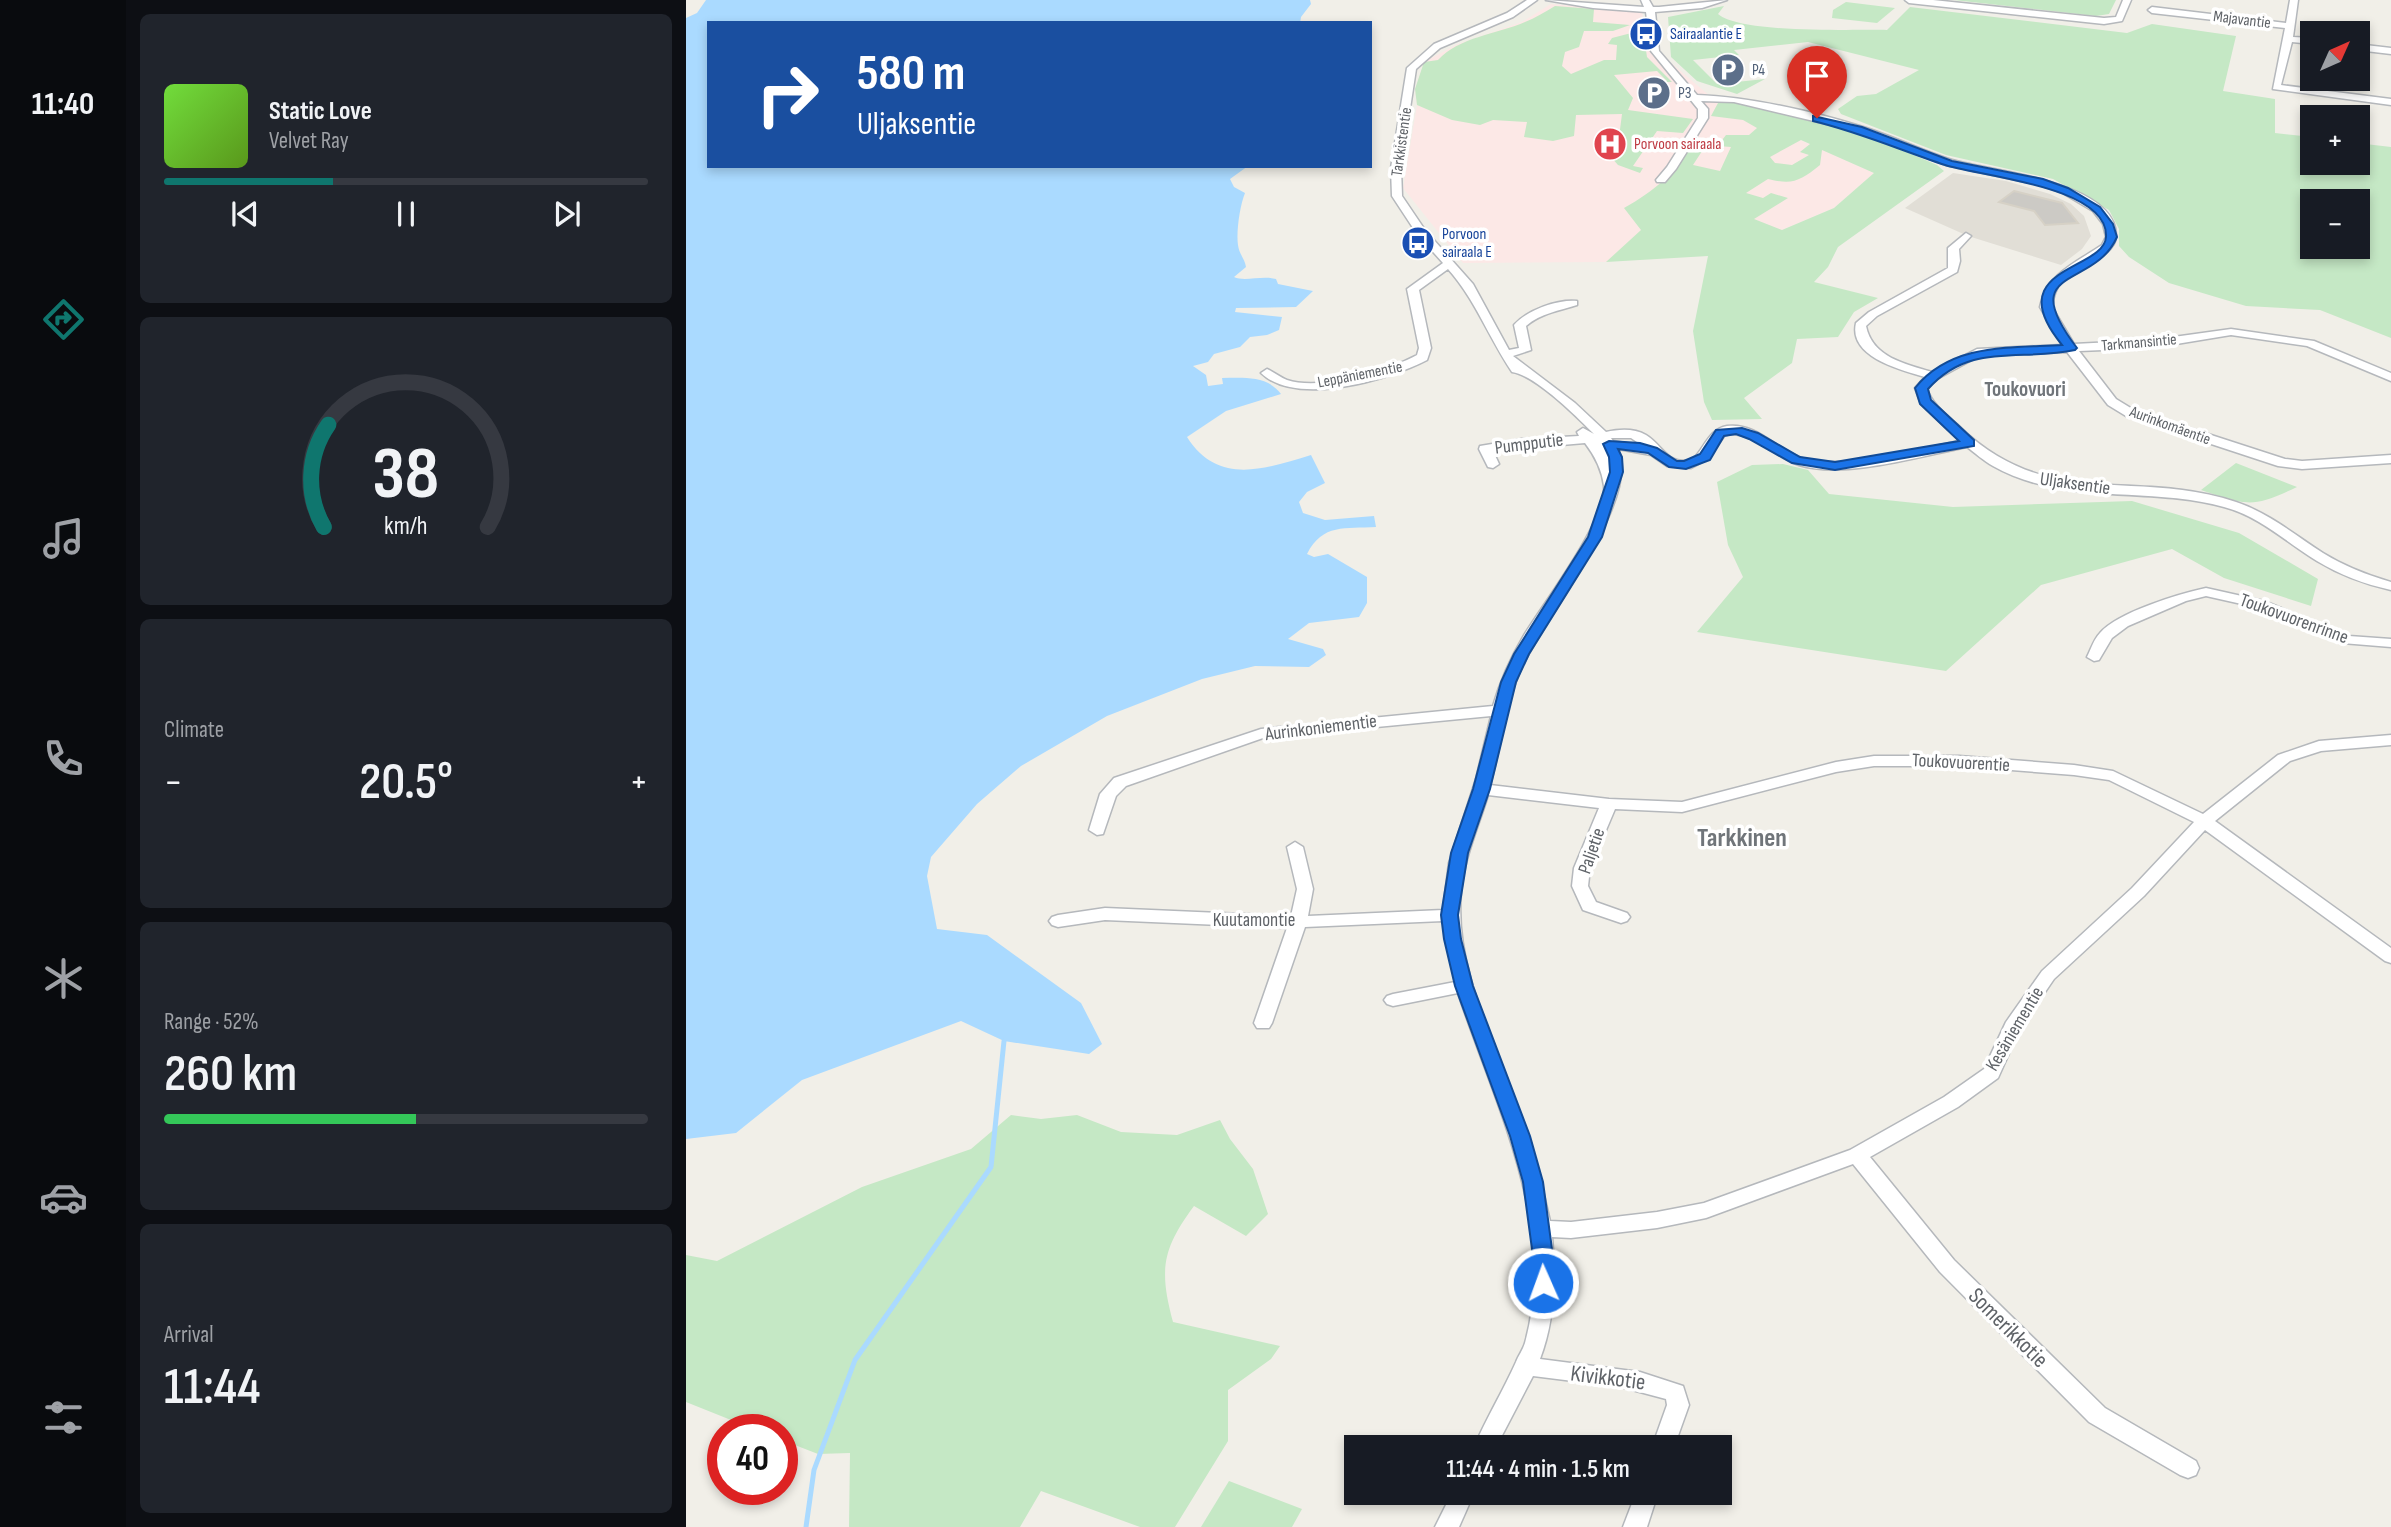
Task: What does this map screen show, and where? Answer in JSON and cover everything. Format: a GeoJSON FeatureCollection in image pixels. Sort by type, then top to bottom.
{"type":"FeatureCollection","features":[{"type":"Feature","properties":{"kind":"street","name":"Tarkkistentie"},"geometry":{"type":"LineString","coordinates":[[1533,0],[1510,15],[1437,46],[1412,68],[1396,168],[1397,196],[1421,232],[1469,286],[1509,357],[1555,393],[1600,439],[1611,487]]}},
{"type":"Feature","properties":{"kind":"street"},"geometry":{"type":"LineString","coordinates":[[1550,0],[1650,10],[1701,6],[1723,0]]}},
{"type":"Feature","properties":{"kind":"street"},"geometry":{"type":"LineString","coordinates":[[1645,0],[1650,10],[1655,51],[1703,109],[1703,118],[1661,180]]}},
{"type":"Feature","properties":{"kind":"street"},"geometry":{"type":"LineString","coordinates":[[1909,0],[2114,20],[2119,19],[2127,0]]}},
{"type":"Feature","properties":{"kind":"street"},"geometry":{"type":"LineString","coordinates":[[2294,0],[2276,87],[2391,102]]}},
{"type":"Feature","properties":{"kind":"street","name":"Majavantie"},"geometry":{"type":"LineString","coordinates":[[2152,10],[2290,26]]}},
{"type":"Feature","properties":{"kind":"street"},"geometry":{"type":"LineString","coordinates":[[2288,39],[2300,40]]}},
{"type":"Feature","properties":{"kind":"street"},"geometry":{"type":"LineString","coordinates":[[2370,49],[2391,51]]}},
{"type":"Feature","properties":{"kind":"street","name":"Aurinkomäentie"},"geometry":{"type":"LineString","coordinates":[[1696,98],[1734,99],[1858,129],[1950,163],[2043,182],[2083,199],[2097,209],[2108,224],[2111,237],[2107,247],[2098,255],[2057,281],[2048,296],[2046,307],[2062,337],[2112,402],[2130,412],[2283,463],[2302,465],[2391,459]]}},
{"type":"Feature","properties":{"kind":"street"},"geometry":{"type":"LineString","coordinates":[[1966,236],[1953,248],[1953,270],[1873,314],[1860,325],[1861,338],[1870,351],[1933,376],[1922,388],[1925,401],[1969,443]]}},
{"type":"Feature","properties":{"kind":"street","name":"Leppäniementie"},"geometry":{"type":"LineString","coordinates":[[1267,373],[1283,383],[1300,386],[1393,372],[1410,366],[1423,357],[1425,348],[1413,289],[1450,263]]}},
{"type":"Feature","properties":{"kind":"street"},"geometry":{"type":"LineString","coordinates":[[1509,357],[1525,350],[1520,325],[1526,318],[1536,311],[1553,310],[1573,303]]}},
{"type":"Feature","properties":{"kind":"street","name":"Tarkmansintie"},"geometry":{"type":"LineString","coordinates":[[1933,376],[1977,353],[2152,344],[2231,332],[2310,343],[2391,377]]}},
{"type":"Feature","properties":{"kind":"street"},"geometry":{"type":"LineString","coordinates":[[1600,439],[1652,451],[1674,464],[1691,464],[1705,457],[1720,432],[1737,430],[1754,436],[1797,461],[1835,466],[1969,443]]}},
{"type":"Feature","properties":{"kind":"street"},"geometry":{"type":"LineString","coordinates":[[1491,1435],[1535,1345],[1543,1283],[1540,1228],[1533,1182],[1520,1136],[1464,986],[1452,939],[1450,915],[1460,853],[1482,789],[1508,682],[1521,654],[1595,537],[1606,509],[1616,472],[1616,457],[1600,439]]}},
{"type":"Feature","properties":{"kind":"street","name":"Pumpputie"},"geometry":{"type":"LineString","coordinates":[[1493,464],[1485,449],[1507,444],[1600,439]]}},
{"type":"Feature","properties":{"kind":"street","name":"Uljaksentie"},"geometry":{"type":"LineString","coordinates":[[1969,443],[2004,468],[2048,484],[2177,494],[2232,505],[2265,521],[2349,573],[2391,586]]}},
{"type":"Feature","properties":{"kind":"street","name":"Toukovuorenrinne"},"geometry":{"type":"LineString","coordinates":[[2094,657],[2106,635],[2123,623],[2181,598],[2206,592],[2259,604],[2347,640],[2391,643]]}},
{"type":"Feature","properties":{"kind":"street","name":"Aurinkoniementie"},"geometry":{"type":"LineString","coordinates":[[1097,830],[1108,794],[1120,782],[1261,734],[1500,710]]}},
{"type":"Feature","properties":{"kind":"street","name":"Kesäniementie"},"geometry":{"type":"LineString","coordinates":[[1540,1228],[1571,1230],[1657,1220],[1694,1212],[1857,1155],[1951,1102],[1991,1073],[2012,1027],[2048,975],[2138,892],[2204,821],[2284,758],[2319,746],[2391,740]]}},
{"type":"Feature","properties":{"kind":"street","name":"Toukovuorentie"},"geometry":{"type":"LineString","coordinates":[[1482,789],[1609,804],[1682,807],[1836,767],[1894,759],[2074,770],[2113,776],[2204,821],[2391,957]]}},
{"type":"Feature","properties":{"kind":"street","name":"Paljetie"},"geometry":{"type":"LineString","coordinates":[[1609,804],[1582,868],[1580,886],[1589,906],[1621,917]]}},
{"type":"Feature","properties":{"kind":"street"},"geometry":{"type":"LineString","coordinates":[[1263,1023],[1299,920],[1305,889],[1295,847]]}},
{"type":"Feature","properties":{"kind":"street","name":"Kuutamontie"},"geometry":{"type":"LineString","coordinates":[[1058,921],[1105,914],[1245,922],[1450,915]]}},
{"type":"Feature","properties":{"kind":"street"},"geometry":{"type":"LineString","coordinates":[[1393,1000],[1464,986]]}},
{"type":"Feature","properties":{"kind":"street","name":"Somerikkotie"},"geometry":{"type":"LineString","coordinates":[[1857,1155],[1947,1266],[2043,1364],[2098,1415],[2188,1468]]}},
{"type":"Feature","properties":{"kind":"street","name":"Kivikkotie"},"geometry":{"type":"LineString","coordinates":[[1525,1365],[1555,1372],[1654,1383],[1675,1393],[1678,1405],[1667,1435]]}},
{"type":"Feature","properties":{"kind":"street"},"geometry":{"type":"LineString","coordinates":[[1447,1527],[1457,1505]]}},
{"type":"Feature","properties":{"kind":"street"},"geometry":{"type":"LineString","coordinates":[[1635,1527],[1643,1505]]}},
{"type":"Feature","properties":{"kind":"shaded area","name":"Porvoon sairaala"},"geometry":{"type":"Polygon","coordinates":[[[1551,4],[1642,12],[1648,43],[1718,103],[1874,173],[1834,208],[1782,230],[1606,262],[1463,263],[1403,188],[1417,105],[1415,89],[1424,62],[1458,44],[1522,22],[1551,4]]]}},
{"type":"Feature","properties":{"kind":"shaded area"},"geometry":{"type":"Polygon","coordinates":[[[1953,173],[2006,181],[2050,194],[2071,204],[2084,216],[2091,236],[2082,249],[2061,265],[1968,236],[1905,208],[1953,173]]]}},
{"type":"Feature","properties":{"kind":"green space"},"geometry":{"type":"Polygon","coordinates":[[[1954,0],[2116,0],[2109,14],[2096,16],[1954,0]]]}},
{"type":"Feature","properties":{"kind":"green space"},"geometry":{"type":"Polygon","coordinates":[[[1846,2],[1895,8],[1877,23],[1832,18],[1833,10],[1846,2]]]}},
{"type":"Feature","properties":{"kind":"green space"},"geometry":{"type":"Polygon","coordinates":[[[1555,6],[1594,9],[1593,22],[1630,25],[1613,31],[1584,31],[1579,47],[1565,52],[1562,66],[1571,74],[1604,60],[1616,60],[1617,45],[1608,44],[1612,38],[1643,30],[1647,57],[1672,82],[1662,82],[1667,81],[1657,71],[1614,75],[1633,98],[1628,110],[1693,119],[1683,133],[1657,131],[1633,166],[1643,168],[1640,173],[1618,165],[1611,157],[1618,145],[1622,114],[1576,115],[1574,136],[1553,141],[1524,137],[1527,122],[1493,120],[1480,125],[1452,120],[1417,105],[1415,89],[1424,62],[1438,60],[1467,41],[1525,22],[1555,6]]]}},
{"type":"Feature","properties":{"kind":"green space"},"geometry":{"type":"Polygon","coordinates":[[[1724,6],[1718,14],[1750,25],[1773,28],[1887,30],[1910,7],[2127,33],[2152,24],[2236,36],[2223,91],[2275,99],[2275,133],[2300,136],[2300,175],[2370,175],[2370,145],[2391,147],[2391,338],[2320,310],[2246,306],[2169,283],[2129,257],[2119,246],[2119,229],[2109,210],[2053,179],[1946,155],[1841,114],[1838,109],[1857,96],[1876,94],[1919,70],[1808,42],[1734,50],[1739,55],[1693,60],[1717,84],[1765,79],[1737,94],[1697,81],[1671,57],[1668,17],[1724,6]]]}},
{"type":"Feature","properties":{"kind":"green space"},"geometry":{"type":"Polygon","coordinates":[[[1728,101],[1860,132],[1937,165],[1944,171],[1838,247],[1828,267],[1814,282],[1878,298],[1854,312],[1838,337],[1797,339],[1792,363],[1744,398],[1762,419],[1712,420],[1704,402],[1693,331],[1708,256],[1606,262],[1641,230],[1624,208],[1646,195],[1664,179],[1681,162],[1695,141],[1719,144],[1726,135],[1749,135],[1757,128],[1743,120],[1711,116],[1718,103],[1728,101]],[[1801,140],[1770,157],[1775,163],[1792,165],[1809,155],[1800,152],[1810,144],[1801,140]],[[1706,145],[1693,165],[1720,171],[1731,147],[1706,145]],[[1822,150],[1820,165],[1796,180],[1784,182],[1768,179],[1746,193],[1763,198],[1771,193],[1788,198],[1754,219],[1782,230],[1834,208],[1874,173],[1822,150]]]}},
{"type":"Feature","properties":{"kind":"green space"},"geometry":{"type":"Polygon","coordinates":[[[2236,463],[2297,487],[2259,502],[2229,499],[2201,490],[2236,463]]]}},
{"type":"Feature","properties":{"kind":"green space"},"geometry":{"type":"Polygon","coordinates":[[[1783,464],[1808,470],[1829,494],[1953,507],[2132,501],[2239,533],[2318,579],[2311,606],[2224,578],[2172,549],[2041,585],[1946,671],[1697,632],[1743,577],[1728,545],[1717,482],[1752,465],[1783,464]]]}},
{"type":"Feature","properties":{"kind":"green space"},"geometry":{"type":"Polygon","coordinates":[[[1011,1115],[1041,1119],[1077,1115],[1121,1132],[1177,1135],[1220,1120],[1230,1139],[1253,1169],[1268,1214],[1246,1236],[1194,1206],[1175,1235],[1166,1261],[1166,1288],[1173,1322],[1280,1346],[1271,1359],[1228,1390],[1228,1441],[1175,1527],[1140,1527],[1041,1491],[1020,1527],[849,1527],[850,1453],[818,1454],[798,1446],[798,1414],[716,1414],[686,1402],[686,1255],[717,1261],[862,1187],[971,1149],[1011,1115]]]}},
{"type":"Feature","properties":{"kind":"green space"},"geometry":{"type":"Polygon","coordinates":[[[1229,1481],[1302,1509],[1292,1527],[1201,1527],[1229,1481]]]}},
{"type":"Feature","properties":{"kind":"water"},"geometry":{"type":"Polygon","coordinates":[[[706,0],[1310,0],[1311,4],[1300,21],[707,21],[707,168],[1245,168],[1230,179],[1234,187],[1245,193],[1239,219],[1238,240],[1246,267],[1234,277],[1271,278],[1276,279],[1278,284],[1313,291],[1296,307],[1236,308],[1235,312],[1282,317],[1279,330],[1250,337],[1240,347],[1214,354],[1208,362],[1193,366],[1206,375],[1208,386],[1223,384],[1222,378],[1254,379],[1269,383],[1281,394],[1226,411],[1187,437],[1199,452],[1228,468],[1260,468],[1311,455],[1325,483],[1307,492],[1299,502],[1303,513],[1325,520],[1374,516],[1376,527],[1345,528],[1328,532],[1313,544],[1307,554],[1314,557],[1328,554],[1367,577],[1367,603],[1359,617],[1309,623],[1288,639],[1323,649],[1326,655],[1309,667],[1255,666],[1202,679],[1107,716],[1021,766],[977,804],[931,857],[927,876],[937,929],[987,935],[1081,1003],[1102,1044],[1089,1054],[1004,1041],[961,1021],[802,1080],[736,1133],[686,1139],[686,18],[697,13],[706,0]]]}},
{"type":"Feature","properties":{"kind":"building"},"geometry":{"type":"Polygon","coordinates":[[[2014,191],[2062,203],[2078,223],[2045,225],[2034,211],[1999,202],[2014,191]]]}},
{"type":"Feature","properties":{"kind":"waterway"},"geometry":{"type":"LineString","coordinates":[[806,1527],[814,1470],[855,1360],[991,1167],[1004,1041]]}},
{"type":"Feature","properties":{"kind":"place","name":"Sairaalantie E"},"geometry":{"type":"Point","coordinates":[1646,34]}},
{"type":"Feature","properties":{"kind":"place","name":"P4"},"geometry":{"type":"Point","coordinates":[1728,70]}},
{"type":"Feature","properties":{"kind":"place","name":"P3"},"geometry":{"type":"Point","coordinates":[1654,93]}},
{"type":"Feature","properties":{"kind":"place","name":"Porvoon sairaala"},"geometry":{"type":"Point","coordinates":[1610,144]}},
{"type":"Feature","properties":{"kind":"place","name":"Porvoon sairaala E"},"geometry":{"type":"Point","coordinates":[1418,243]}},
{"type":"Feature","properties":{"kind":"district","name":"Toukovuori"},"geometry":{"type":"Point","coordinates":[2025,389]}},
{"type":"Feature","properties":{"kind":"district","name":"Tarkkinen"},"geometry":{"type":"Point","coordinates":[1742,838]}},
{"type":"Feature","properties":{"kind":"route"},"geometry":{"type":"LineString","coordinates":[[1543,1283],[1542,1249],[1533,1182],[1520,1136],[1464,986],[1452,939],[1450,915],[1460,853],[1482,789],[1508,682],[1521,654],[1595,537],[1616,472],[1616,457],[1609,444],[1640,447],[1674,464],[1686,465],[1705,457],[1720,432],[1737,430],[1754,436],[1797,461],[1835,466],[1969,443],[1925,401],[1922,388],[1933,376],[1977,353],[2071,348],[2046,307],[2048,296],[2057,281],[2098,255],[2107,247],[2111,237],[2108,224],[2097,209],[2065,190],[2043,182],[1950,163],[1858,129],[1817,118]]}}]}
